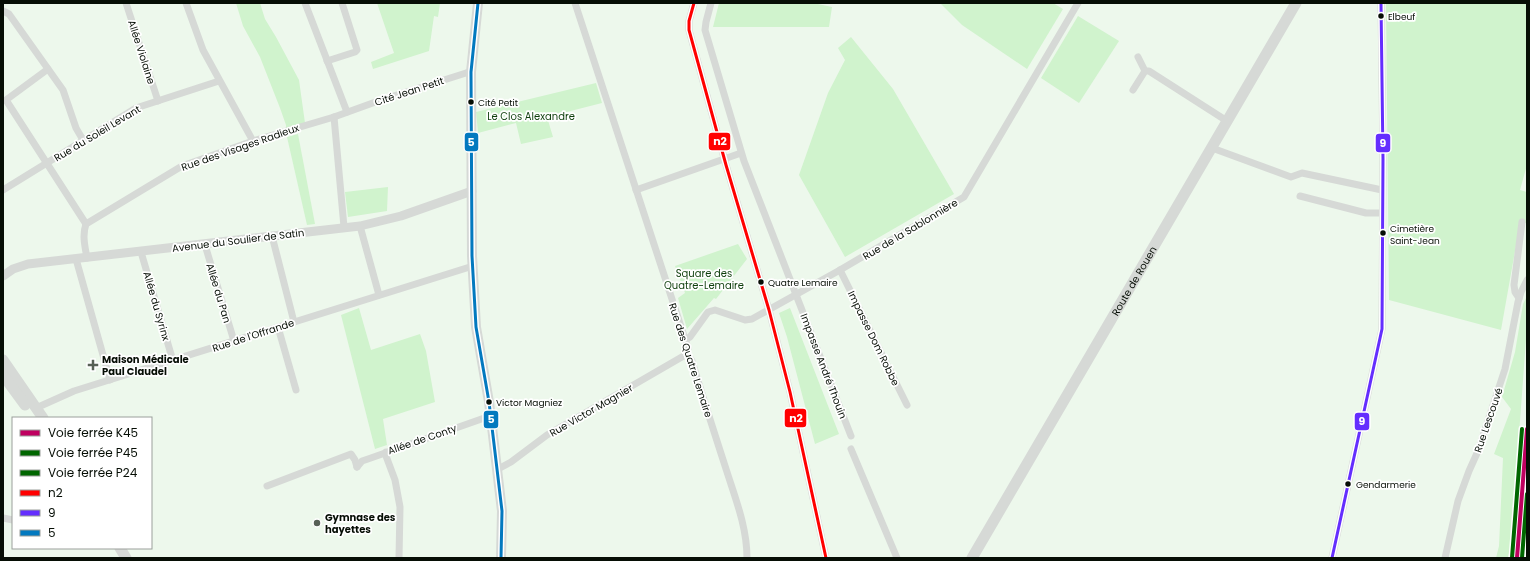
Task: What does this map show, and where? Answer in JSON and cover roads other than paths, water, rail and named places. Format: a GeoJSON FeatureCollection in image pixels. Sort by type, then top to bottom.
{"type":"FeatureCollection","features":[{"type":"Feature","properties":{"kind":"main road"},"geometry":{"type":"LineString","coordinates":[[478,3],[471,72],[473,266],[476,328],[498,469],[502,511],[501,558]]}},
{"type":"Feature","properties":{"kind":"main road","name":"Route de Rouen"},"geometry":{"type":"LineString","coordinates":[[972,558],[1296,3]]}},
{"type":"Feature","properties":{"kind":"main road"},"geometry":{"type":"LineString","coordinates":[[3,360],[36,413]]}},
{"type":"Feature","properties":{"kind":"main road"},"geometry":{"type":"LineString","coordinates":[[3,375],[36,413]]}},
{"type":"Feature","properties":{"kind":"main road"},"geometry":{"type":"LineString","coordinates":[[121,549],[126,558]]}},
{"type":"Feature","properties":{"kind":"main road"},"geometry":{"type":"LineString","coordinates":[[128,549],[132,558]]}},
{"type":"Feature","properties":{"kind":"street","name":"Allée Violaine"},"geometry":{"type":"LineString","coordinates":[[126,3],[158,101]]}},
{"type":"Feature","properties":{"kind":"street"},"geometry":{"type":"LineString","coordinates":[[186,3],[203,50],[253,141]]}},
{"type":"Feature","properties":{"kind":"street"},"geometry":{"type":"LineString","coordinates":[[304,3],[347,112]]}},
{"type":"Feature","properties":{"kind":"street"},"geometry":{"type":"LineString","coordinates":[[327,62],[356,52],[357,50],[342,3]]}},
{"type":"Feature","properties":{"kind":"street","name":"Rue des Quatre Lemaire"},"geometry":{"type":"LineString","coordinates":[[575,3],[688,348],[687,354],[692,361],[744,528],[747,558]]}},
{"type":"Feature","properties":{"kind":"street"},"geometry":{"type":"LineString","coordinates":[[694,3],[689,20],[689,30],[724,159],[769,310],[790,392],[826,558]]}},
{"type":"Feature","properties":{"kind":"street","name":"Impasse André Thouin"},"geometry":{"type":"LineString","coordinates":[[711,3],[705,30],[741,153],[851,436]]}},
{"type":"Feature","properties":{"kind":"street","name":"Rue de la Sablonnière"},"geometry":{"type":"LineString","coordinates":[[685,340],[690,337],[708,312],[715,310],[745,320],[752,319],[797,295],[964,197],[1078,3]]}},
{"type":"Feature","properties":{"kind":"street"},"geometry":{"type":"LineString","coordinates":[[1332,558],[1382,329],[1383,158],[1381,3]]}},
{"type":"Feature","properties":{"kind":"street"},"geometry":{"type":"LineString","coordinates":[[6,12],[63,90],[76,128],[83,140]]}},
{"type":"Feature","properties":{"kind":"street"},"geometry":{"type":"LineString","coordinates":[[1138,57],[1145,71]]}},
{"type":"Feature","properties":{"kind":"street"},"geometry":{"type":"LineString","coordinates":[[48,69],[6,100],[86,224],[84,229],[84,243],[87,258]]}},
{"type":"Feature","properties":{"kind":"street"},"geometry":{"type":"LineString","coordinates":[[1145,71],[1149,71],[1227,121]]}},
{"type":"Feature","properties":{"kind":"street"},"geometry":{"type":"LineString","coordinates":[[1133,90],[1145,71]]}},
{"type":"Feature","properties":{"kind":"street","name":"Cité Jean Petit"},"geometry":{"type":"LineString","coordinates":[[347,112],[471,72]]}},
{"type":"Feature","properties":{"kind":"street","name":"Rue du Soleil Levant"},"geometry":{"type":"LineString","coordinates":[[3,190],[136,108],[219,81]]}},
{"type":"Feature","properties":{"kind":"street","name":"Rue des Visages Radieux"},"geometry":{"type":"LineString","coordinates":[[86,224],[182,166],[253,141],[347,112]]}},
{"type":"Feature","properties":{"kind":"street"},"geometry":{"type":"LineString","coordinates":[[334,117],[344,227]]}},
{"type":"Feature","properties":{"kind":"street"},"geometry":{"type":"LineString","coordinates":[[1212,148],[1291,177],[1302,173],[1382,190]]}},
{"type":"Feature","properties":{"kind":"street"},"geometry":{"type":"LineString","coordinates":[[636,190],[741,153]]}},
{"type":"Feature","properties":{"kind":"street","name":"Avenue du Soulier de Satin"},"geometry":{"type":"LineString","coordinates":[[3,276],[13,269],[28,264],[360,226],[401,216],[472,192]]}},
{"type":"Feature","properties":{"kind":"street"},"geometry":{"type":"LineString","coordinates":[[1300,196],[1366,213],[1382,213]]}},
{"type":"Feature","properties":{"kind":"street"},"geometry":{"type":"LineString","coordinates":[[1519,298],[1515,292],[1514,285],[1522,222]]}},
{"type":"Feature","properties":{"kind":"street"},"geometry":{"type":"LineString","coordinates":[[360,226],[378,295]]}},
{"type":"Feature","properties":{"kind":"street"},"geometry":{"type":"LineString","coordinates":[[272,236],[294,322]]}},
{"type":"Feature","properties":{"kind":"street","name":"Allée du Pan"},"geometry":{"type":"LineString","coordinates":[[205,244],[234,341]]}},
{"type":"Feature","properties":{"kind":"street","name":"Allée du Syrinx"},"geometry":{"type":"LineString","coordinates":[[141,252],[173,361]]}},
{"type":"Feature","properties":{"kind":"street"},"geometry":{"type":"LineString","coordinates":[[76,259],[110,380]]}},
{"type":"Feature","properties":{"kind":"street","name":"Rue de l'Offrande"},"geometry":{"type":"LineString","coordinates":[[36,413],[74,391],[473,266]]}},
{"type":"Feature","properties":{"kind":"street","name":"Impasse Dom Robbe"},"geometry":{"type":"LineString","coordinates":[[840,270],[907,405]]}},
{"type":"Feature","properties":{"kind":"street","name":"Rue Lescouvé"},"geometry":{"type":"LineString","coordinates":[[1445,558],[1458,501],[1478,451],[1507,364],[1519,298],[1527,280]]}},
{"type":"Feature","properties":{"kind":"street"},"geometry":{"type":"LineString","coordinates":[[278,327],[296,390]]}},
{"type":"Feature","properties":{"kind":"street","name":"Rue Victor Magnier"},"geometry":{"type":"LineString","coordinates":[[498,469],[511,462],[546,435],[687,354]]}},
{"type":"Feature","properties":{"kind":"street","name":"Allée de Conty"},"geometry":{"type":"LineString","coordinates":[[267,486],[351,454],[357,467],[362,461],[490,416]]}},
{"type":"Feature","properties":{"kind":"street"},"geometry":{"type":"LineString","coordinates":[[851,449],[897,558]]}},
{"type":"Feature","properties":{"kind":"street"},"geometry":{"type":"LineString","coordinates":[[386,452],[386,456],[395,480],[400,507],[399,558]]}},
{"type":"Feature","properties":{"kind":"rail line","name":"P24"},"geometry":{"type":"LineString","coordinates":[[1512,558],[1522,429]]}},
{"type":"Feature","properties":{"kind":"rail line","name":"K45"},"geometry":{"type":"LineString","coordinates":[[1517,558],[1527,429]]}},
{"type":"Feature","properties":{"kind":"rail line","name":"P45"},"geometry":{"type":"LineString","coordinates":[[1522,558],[1527,494]]}},
{"type":"Feature","properties":{"kind":"place","name":"Elbeuf"},"geometry":{"type":"Point","coordinates":[1381,16]}},
{"type":"Feature","properties":{"kind":"place","name":"Cité Petit"},"geometry":{"type":"Point","coordinates":[471,102]}},
{"type":"Feature","properties":{"kind":"place","name":"Cimetière Saint-Jean"},"geometry":{"type":"Point","coordinates":[1383,233]}},
{"type":"Feature","properties":{"kind":"place","name":"Quatre Lemaire"},"geometry":{"type":"Point","coordinates":[761,282]}},
{"type":"Feature","properties":{"kind":"place","name":"Maison Médicale Paul Claudel"},"geometry":{"type":"Point","coordinates":[93,365]}},
{"type":"Feature","properties":{"kind":"place","name":"Victor Magniez"},"geometry":{"type":"Point","coordinates":[489,402]}},
{"type":"Feature","properties":{"kind":"place","name":"Gendarmerie"},"geometry":{"type":"Point","coordinates":[1348,484]}},
{"type":"Feature","properties":{"kind":"place","name":"Gymnase des hayettes"},"geometry":{"type":"Point","coordinates":[317,523]}},
{"type":"Feature","properties":{"kind":"park label","name":"Le Clos Alexandre"},"geometry":{"type":"Point","coordinates":[531,116]}},
{"type":"Feature","properties":{"kind":"park label","name":"Square des Quatre-Lemaire"},"geometry":{"type":"Point","coordinates":[704,278]}}]}
